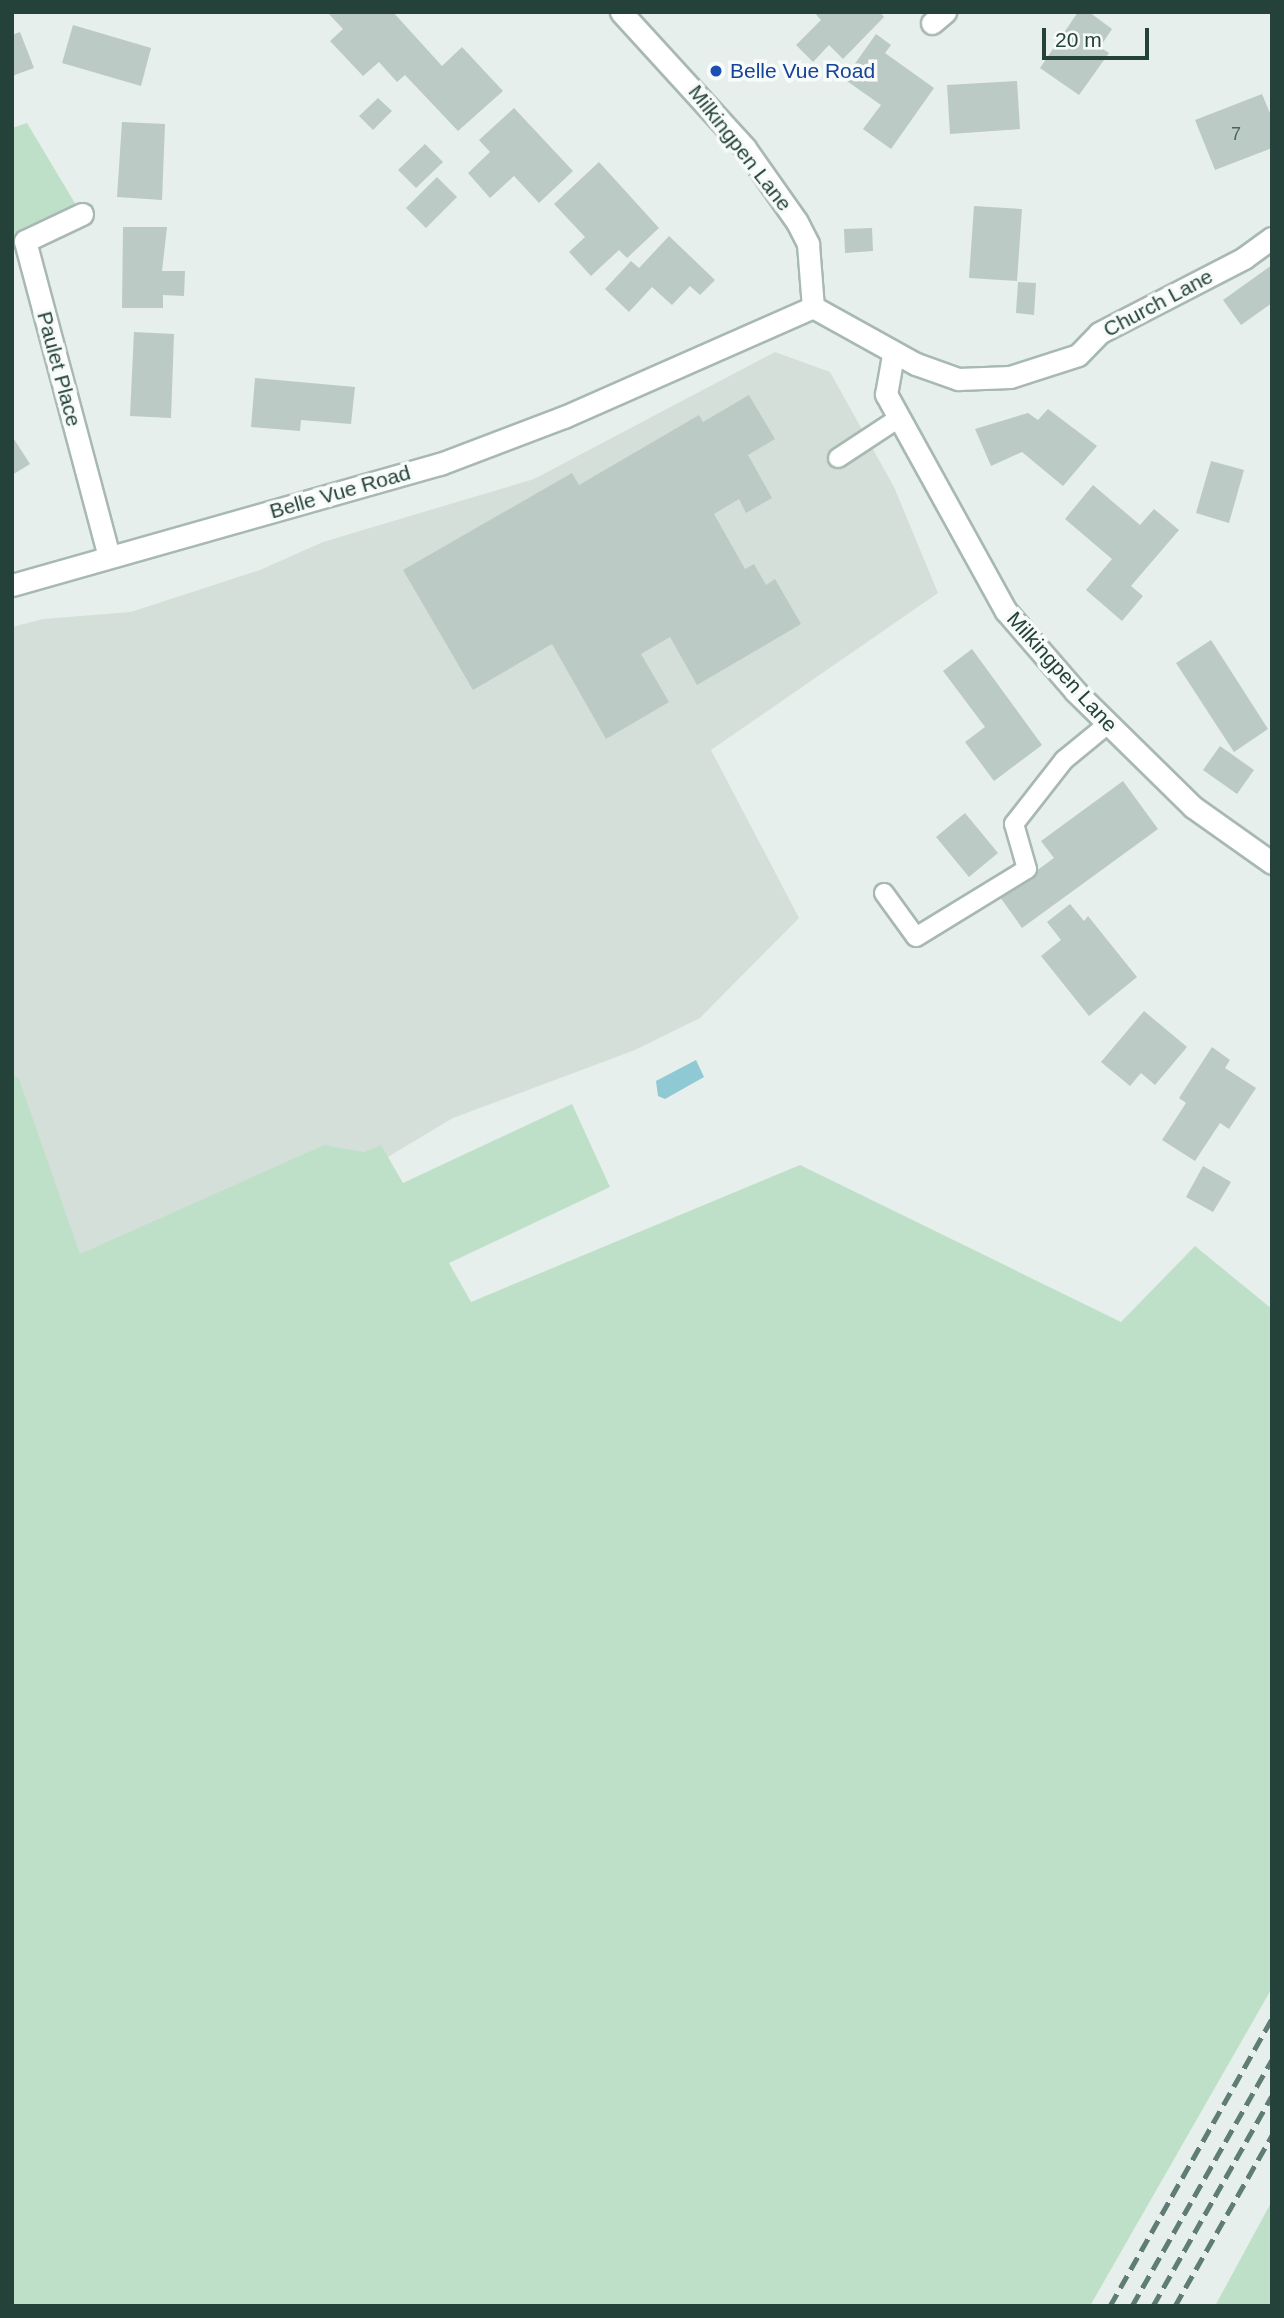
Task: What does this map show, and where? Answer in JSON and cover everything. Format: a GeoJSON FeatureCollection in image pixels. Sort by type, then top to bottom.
{"type":"FeatureCollection","features":[{"type":"Feature","properties":{"kind":"street","name":"Milkingpen Lane"},"geometry":{"type":"LineString","coordinates":[[631,16],[746,148],[797,222],[808,244],[813,307]]}},
{"type":"Feature","properties":{"kind":"street","name":"Paulet Place"},"geometry":{"type":"LineString","coordinates":[[82,214],[25,241],[109,557]]}},
{"type":"Feature","properties":{"kind":"street","name":"Church Lane"},"geometry":{"type":"LineString","coordinates":[[813,307],[849,323],[893,355],[958,379],[1010,377],[1052,366],[1078,355],[1099,334],[1244,258],[1272,238]]}},
{"type":"Feature","properties":{"kind":"street","name":"Belle Vue Road"},"geometry":{"type":"LineString","coordinates":[[12,585],[440,464],[564,417],[813,307]]}},
{"type":"Feature","properties":{"kind":"street","name":"Milkingpen Lane"},"geometry":{"type":"LineString","coordinates":[[893,355],[886,394],[1006,611],[1108,724],[1192,807],[1272,863]]}},
{"type":"Feature","properties":{"kind":"lane"},"geometry":{"type":"LineString","coordinates":[[838,458],[899,418]]}},
{"type":"Feature","properties":{"kind":"lane"},"geometry":{"type":"LineString","coordinates":[[884,893],[916,937],[1027,869],[1014,824],[1064,760],[1108,724]]}},
{"type":"Feature","properties":{"kind":"shaded area"},"geometry":{"type":"Polygon","coordinates":[[[775,352],[830,372],[894,487],[938,593],[711,750],[799,918],[700,1018],[635,1050],[453,1118],[95,1332],[12,1396],[12,627],[43,619],[131,612],[260,570],[323,542],[534,479],[775,352]]]}},
{"type":"Feature","properties":{"kind":"green space"},"geometry":{"type":"Polygon","coordinates":[[[27,123],[82,215],[25,243],[12,231],[12,128],[27,123]]]}},
{"type":"Feature","properties":{"kind":"green space"},"geometry":{"type":"Polygon","coordinates":[[[12,1074],[19,1079],[80,1254],[324,1145],[364,1152],[381,1145],[403,1183],[572,1104],[610,1187],[449,1263],[471,1302],[800,1165],[1121,1322],[1195,1246],[1272,1309],[1272,1988],[1090,2306],[12,2306],[12,1074]]]}},
{"type":"Feature","properties":{"kind":"green space"},"geometry":{"type":"Polygon","coordinates":[[[1272,2201],[1272,2306],[1215,2306],[1272,2201]]]}},
{"type":"Feature","properties":{"kind":"water"},"geometry":{"type":"Polygon","coordinates":[[[696,1060],[704,1077],[665,1099],[658,1096],[656,1081],[696,1060]]]}},
{"type":"Feature","properties":{"kind":"building"},"geometry":{"type":"Polygon","coordinates":[[[327,12],[393,12],[442,66],[462,47],[503,91],[458,131],[405,75],[397,82],[379,62],[363,76],[330,41],[343,29],[327,12]]]}},
{"type":"Feature","properties":{"kind":"building"},"geometry":{"type":"Polygon","coordinates":[[[814,12],[880,12],[884,17],[843,59],[829,45],[813,62],[796,45],[821,20],[814,12]]]}},
{"type":"Feature","properties":{"kind":"building"},"geometry":{"type":"Polygon","coordinates":[[[1078,12],[1089,12],[1112,29],[1100,47],[1109,53],[1079,95],[1040,68],[1078,12]]]}},
{"type":"Feature","properties":{"kind":"building"},"geometry":{"type":"Polygon","coordinates":[[[73,25],[151,48],[141,86],[62,63],[73,25]]]}},
{"type":"Feature","properties":{"kind":"building"},"geometry":{"type":"Polygon","coordinates":[[[20,32],[34,68],[12,76],[12,35],[20,32]]]}},
{"type":"Feature","properties":{"kind":"building"},"geometry":{"type":"Polygon","coordinates":[[[876,34],[891,45],[885,53],[934,88],[891,149],[863,129],[881,105],[844,79],[876,34]]]}},
{"type":"Feature","properties":{"kind":"building"},"geometry":{"type":"Polygon","coordinates":[[[1017,81],[1020,129],[950,134],[947,85],[1017,81]]]}},
{"type":"Feature","properties":{"kind":"building"},"geometry":{"type":"Polygon","coordinates":[[[1262,94],[1272,118],[1272,148],[1215,170],[1195,120],[1262,94]]]}},
{"type":"Feature","properties":{"kind":"building"},"geometry":{"type":"Polygon","coordinates":[[[378,98],[392,111],[373,130],[359,116],[378,98]]]}},
{"type":"Feature","properties":{"kind":"building"},"geometry":{"type":"Polygon","coordinates":[[[514,108],[573,171],[539,203],[514,176],[490,198],[468,173],[490,152],[479,140],[514,108]]]}},
{"type":"Feature","properties":{"kind":"building"},"geometry":{"type":"Polygon","coordinates":[[[122,122],[165,124],[162,200],[117,197],[122,122]]]}},
{"type":"Feature","properties":{"kind":"building"},"geometry":{"type":"Polygon","coordinates":[[[425,144],[443,162],[416,188],[398,170],[425,144]]]}},
{"type":"Feature","properties":{"kind":"building"},"geometry":{"type":"Polygon","coordinates":[[[599,162],[659,228],[627,258],[619,250],[591,276],[569,252],[585,237],[554,204],[599,162]]]}},
{"type":"Feature","properties":{"kind":"building"},"geometry":{"type":"Polygon","coordinates":[[[437,177],[457,197],[426,228],[406,208],[437,177]]]}},
{"type":"Feature","properties":{"kind":"building"},"geometry":{"type":"Polygon","coordinates":[[[974,206],[1022,209],[1017,281],[969,278],[974,206]]]}},
{"type":"Feature","properties":{"kind":"building"},"geometry":{"type":"Polygon","coordinates":[[[123,227],[167,227],[162,271],[185,271],[184,296],[163,295],[163,308],[122,308],[123,227]]]}},
{"type":"Feature","properties":{"kind":"building"},"geometry":{"type":"Polygon","coordinates":[[[872,228],[873,251],[845,253],[844,229],[872,228]]]}},
{"type":"Feature","properties":{"kind":"building"},"geometry":{"type":"Polygon","coordinates":[[[669,236],[715,280],[700,295],[690,286],[672,305],[652,287],[629,312],[605,289],[631,261],[639,268],[669,236]]]}},
{"type":"Feature","properties":{"kind":"building"},"geometry":{"type":"Polygon","coordinates":[[[1272,265],[1272,303],[1241,325],[1223,300],[1272,265]]]}},
{"type":"Feature","properties":{"kind":"building"},"geometry":{"type":"Polygon","coordinates":[[[1018,282],[1036,283],[1034,315],[1016,313],[1018,282]]]}},
{"type":"Feature","properties":{"kind":"building"},"geometry":{"type":"Polygon","coordinates":[[[134,332],[174,334],[171,418],[130,416],[134,332]]]}},
{"type":"Feature","properties":{"kind":"building"},"geometry":{"type":"Polygon","coordinates":[[[255,378],[355,387],[351,424],[301,420],[300,431],[251,427],[255,378]]]}},
{"type":"Feature","properties":{"kind":"building"},"geometry":{"type":"Polygon","coordinates":[[[749,395],[775,439],[748,455],[772,498],[746,513],[739,499],[714,514],[745,569],[754,564],[766,585],[775,579],[801,624],[697,685],[670,637],[641,654],[669,702],[606,739],[552,644],[473,690],[403,570],[572,473],[579,485],[699,415],[703,422],[749,395]]]}},
{"type":"Feature","properties":{"kind":"building"},"geometry":{"type":"Polygon","coordinates":[[[1048,409],[1097,446],[1063,486],[1022,452],[991,466],[975,429],[1028,413],[1038,420],[1048,409]]]}},
{"type":"Feature","properties":{"kind":"building"},"geometry":{"type":"Polygon","coordinates":[[[12,436],[30,464],[12,475],[12,436]]]}},
{"type":"Feature","properties":{"kind":"building"},"geometry":{"type":"Polygon","coordinates":[[[1211,461],[1244,470],[1229,523],[1196,513],[1211,461]]]}},
{"type":"Feature","properties":{"kind":"building"},"geometry":{"type":"Polygon","coordinates":[[[1093,485],[1140,525],[1154,509],[1179,530],[1131,586],[1143,596],[1122,621],[1086,590],[1112,559],[1065,519],[1093,485]]]}},
{"type":"Feature","properties":{"kind":"building"},"geometry":{"type":"Polygon","coordinates":[[[1211,640],[1268,729],[1234,752],[1176,663],[1211,640]]]}},
{"type":"Feature","properties":{"kind":"building"},"geometry":{"type":"Polygon","coordinates":[[[972,649],[1042,745],[994,781],[965,742],[985,727],[943,671],[972,649]]]}},
{"type":"Feature","properties":{"kind":"building"},"geometry":{"type":"Polygon","coordinates":[[[1220,746],[1254,770],[1237,794],[1203,770],[1220,746]]]}},
{"type":"Feature","properties":{"kind":"building"},"geometry":{"type":"Polygon","coordinates":[[[1123,781],[1158,829],[1022,928],[1000,897],[1054,858],[1041,841],[1123,781]]]}},
{"type":"Feature","properties":{"kind":"building"},"geometry":{"type":"Polygon","coordinates":[[[965,813],[998,853],[969,877],[936,837],[965,813]]]}},
{"type":"Feature","properties":{"kind":"building"},"geometry":{"type":"Polygon","coordinates":[[[1070,904],[1084,921],[1088,916],[1137,977],[1089,1016],[1041,956],[1061,940],[1047,922],[1070,904]]]}},
{"type":"Feature","properties":{"kind":"building"},"geometry":{"type":"Polygon","coordinates":[[[1144,1011],[1187,1047],[1155,1085],[1141,1073],[1130,1086],[1101,1062],[1144,1011]]]}},
{"type":"Feature","properties":{"kind":"building"},"geometry":{"type":"Polygon","coordinates":[[[1212,1047],[1230,1060],[1225,1068],[1256,1088],[1229,1129],[1220,1123],[1195,1161],[1162,1140],[1186,1103],[1179,1098],[1212,1047]]]}},
{"type":"Feature","properties":{"kind":"building"},"geometry":{"type":"Polygon","coordinates":[[[1203,1166],[1231,1182],[1213,1212],[1186,1197],[1203,1166]]]}},
{"type":"Feature","properties":{"kind":"railway"},"geometry":{"type":"LineString","coordinates":[[1110,2306],[1272,2019]]}},
{"type":"Feature","properties":{"kind":"railway"},"geometry":{"type":"LineString","coordinates":[[1132,2306],[1272,2060]]}},
{"type":"Feature","properties":{"kind":"railway"},"geometry":{"type":"LineString","coordinates":[[1153,2306],[1272,2096]]}},
{"type":"Feature","properties":{"kind":"railway"},"geometry":{"type":"LineString","coordinates":[[1175,2306],[1272,2135]]}},
{"type":"Feature","properties":{"kind":"place","name":"Belle Vue Road"},"geometry":{"type":"Point","coordinates":[716,71]}}]}
